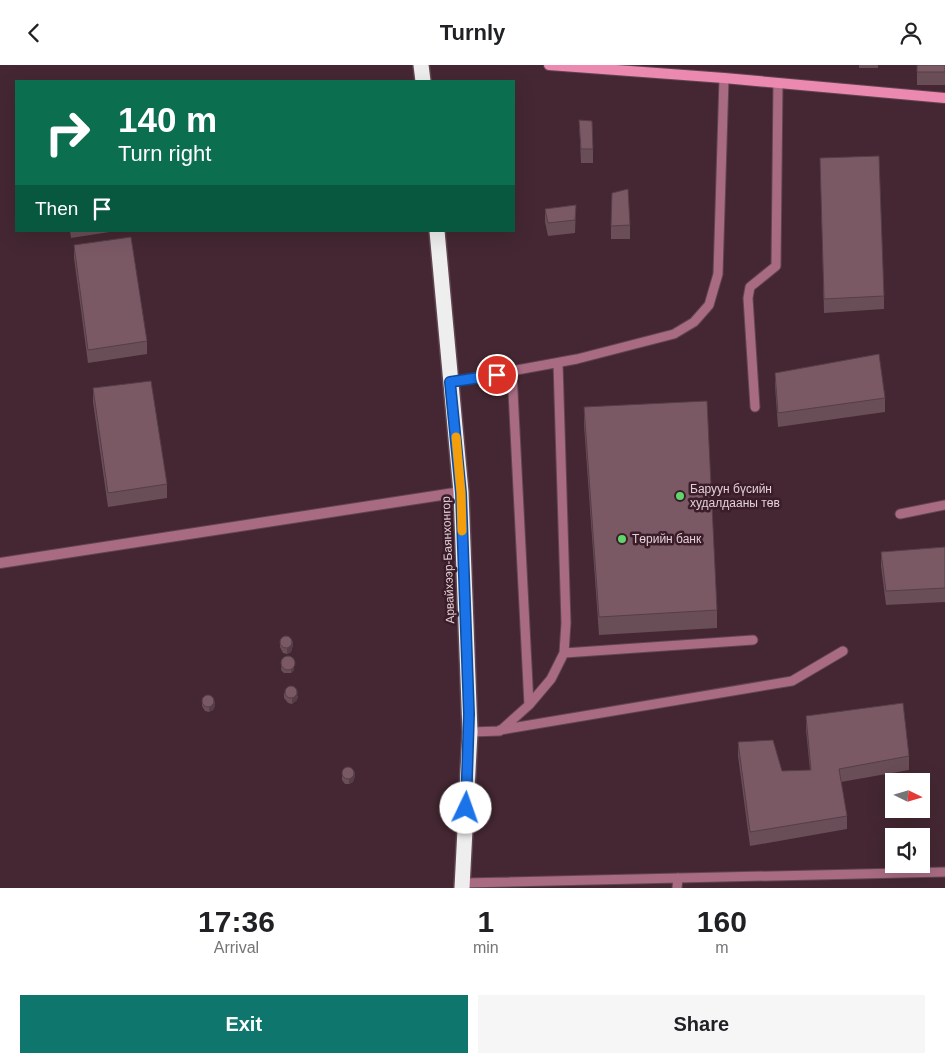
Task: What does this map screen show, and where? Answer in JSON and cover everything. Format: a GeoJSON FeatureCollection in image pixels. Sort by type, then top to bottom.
{"type":"FeatureCollection","features":[{"type":"Feature","properties":{"kind":"highway"},"geometry":{"type":"LineString","coordinates":[[421,65],[423,80]]}},
{"type":"Feature","properties":{"kind":"highway","name":"Арвайхээр-Баянхонгор"},"geometry":{"type":"LineString","coordinates":[[437,232],[461,493],[470,733],[462,885]]}},
{"type":"Feature","properties":{"kind":"street"},"geometry":{"type":"LineString","coordinates":[[549,65],[724,78],[945,98]]}},
{"type":"Feature","properties":{"kind":"street"},"geometry":{"type":"LineString","coordinates":[[0,563],[461,493]]}},
{"type":"Feature","properties":{"kind":"lane"},"geometry":{"type":"LineString","coordinates":[[450,382],[558,363],[674,334],[694,322],[710,305],[718,274],[724,78]]}},
{"type":"Feature","properties":{"kind":"lane"},"geometry":{"type":"LineString","coordinates":[[755,407],[748,298],[750,287],[776,266],[778,83]]}},
{"type":"Feature","properties":{"kind":"lane"},"geometry":{"type":"LineString","coordinates":[[500,731],[529,705],[551,679],[564,653],[566,623],[558,363]]}},
{"type":"Feature","properties":{"kind":"lane"},"geometry":{"type":"LineString","coordinates":[[512,372],[529,705]]}},
{"type":"Feature","properties":{"kind":"lane"},"geometry":{"type":"LineString","coordinates":[[900,514],[945,505]]}},
{"type":"Feature","properties":{"kind":"lane"},"geometry":{"type":"LineString","coordinates":[[564,653],[753,639]]}},
{"type":"Feature","properties":{"kind":"lane"},"geometry":{"type":"LineString","coordinates":[[470,733],[500,731],[792,681],[843,651]]}},
{"type":"Feature","properties":{"kind":"lane"},"geometry":{"type":"LineString","coordinates":[[462,885],[945,872]]}},
{"type":"Feature","properties":{"kind":"lane"},"geometry":{"type":"LineString","coordinates":[[677,888],[678,878]]}},
{"type":"Feature","properties":{"kind":"building"},"geometry":{"type":"Polygon","coordinates":[[[917,65],[945,65],[945,72],[917,72],[917,65]]]}},
{"type":"Feature","properties":{"kind":"building"},"geometry":{"type":"Polygon","coordinates":[[[579,120],[592,121],[593,149],[581,149],[579,120]]]}},
{"type":"Feature","properties":{"kind":"building"},"geometry":{"type":"Polygon","coordinates":[[[879,156],[884,296],[824,299],[820,158],[879,156]]]}},
{"type":"Feature","properties":{"kind":"building"},"geometry":{"type":"Polygon","coordinates":[[[628,189],[630,225],[611,226],[612,193],[628,189]]]}},
{"type":"Feature","properties":{"kind":"building"},"geometry":{"type":"Polygon","coordinates":[[[576,205],[575,220],[548,223],[545,209],[576,205]]]}},
{"type":"Feature","properties":{"kind":"building"},"geometry":{"type":"Polygon","coordinates":[[[131,237],[147,341],[88,350],[74,245],[131,237]]]}},
{"type":"Feature","properties":{"kind":"building"},"geometry":{"type":"Polygon","coordinates":[[[879,354],[885,398],[778,413],[775,373],[879,354]]]}},
{"type":"Feature","properties":{"kind":"building"},"geometry":{"type":"Polygon","coordinates":[[[151,381],[167,484],[108,493],[93,388],[151,381]]]}},
{"type":"Feature","properties":{"kind":"building"},"geometry":{"type":"Polygon","coordinates":[[[707,401],[717,610],[599,617],[584,407],[707,401]]]}},
{"type":"Feature","properties":{"kind":"building"},"geometry":{"type":"Polygon","coordinates":[[[945,547],[945,588],[886,591],[881,552],[945,547]]]}},
{"type":"Feature","properties":{"kind":"building"},"geometry":{"type":"Polygon","coordinates":[[[288,636],[291,637],[291,647],[284,648],[281,647],[280,640],[281,637],[288,636]]]}},
{"type":"Feature","properties":{"kind":"building"},"geometry":{"type":"Polygon","coordinates":[[[288,656],[293,658],[295,663],[293,668],[288,670],[283,668],[281,663],[283,658],[288,656]]]}},
{"type":"Feature","properties":{"kind":"building"},"geometry":{"type":"Polygon","coordinates":[[[293,686],[296,687],[296,697],[289,698],[286,697],[285,690],[286,687],[293,686]]]}},
{"type":"Feature","properties":{"kind":"building"},"geometry":{"type":"Polygon","coordinates":[[[210,695],[213,696],[213,706],[206,707],[203,706],[202,699],[203,696],[210,695]]]}},
{"type":"Feature","properties":{"kind":"building"},"geometry":{"type":"Polygon","coordinates":[[[903,703],[909,756],[839,769],[847,816],[750,832],[738,742],[773,740],[782,771],[811,770],[806,716],[903,703]]]}},
{"type":"Feature","properties":{"kind":"building"},"geometry":{"type":"Polygon","coordinates":[[[350,767],[353,768],[353,778],[346,779],[343,778],[342,771],[343,768],[350,767]]]}},
{"type":"Feature","properties":{"kind":"slow traffic"},"geometry":{"type":"LineString","coordinates":[[456,437],[462,531]]}},
{"type":"Feature","properties":{"kind":"place","name":"Баруун бүсийн худалдааны төв"},"geometry":{"type":"Point","coordinates":[680,496]}},
{"type":"Feature","properties":{"kind":"place","name":"Төрийн банк"},"geometry":{"type":"Point","coordinates":[622,539]}},
{"type":"Feature","properties":{"kind":"route"},"geometry":{"type":"LineString","coordinates":[[466,808],[470,733],[461,493],[450,382],[497,375]]}}]}
